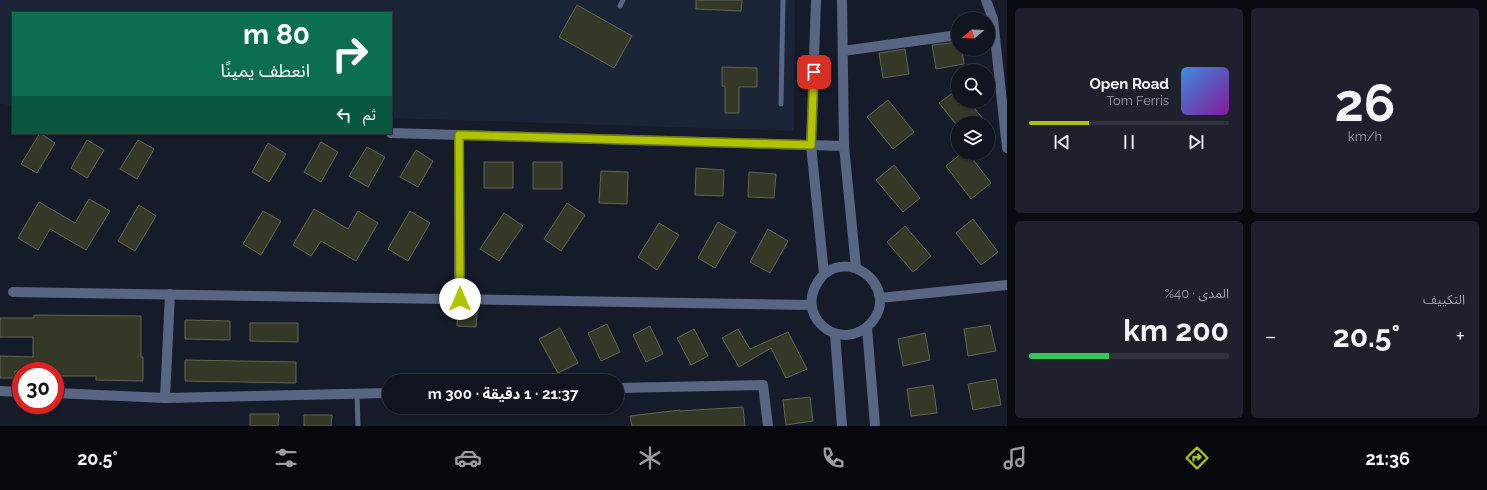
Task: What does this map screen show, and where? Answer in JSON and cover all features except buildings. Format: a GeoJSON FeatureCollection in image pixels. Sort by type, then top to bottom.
{"type":"FeatureCollection","features":[{"type":"Feature","properties":{"kind":"street"},"geometry":{"type":"LineString","coordinates":[[816,0],[811,145],[824,274]]}},
{"type":"Feature","properties":{"kind":"street"},"geometry":{"type":"LineString","coordinates":[[842,0],[844,146],[856,268]]}},
{"type":"Feature","properties":{"kind":"street"},"geometry":{"type":"LineString","coordinates":[[986,0],[990,12]]}},
{"type":"Feature","properties":{"kind":"street"},"geometry":{"type":"LineString","coordinates":[[843,52],[951,36]]}},
{"type":"Feature","properties":{"kind":"street"},"geometry":{"type":"LineString","coordinates":[[994,56],[1007,148]]}},
{"type":"Feature","properties":{"kind":"street"},"geometry":{"type":"LineString","coordinates":[[392,133],[844,146]]}},
{"type":"Feature","properties":{"kind":"street"},"geometry":{"type":"LineString","coordinates":[[459,135],[460,299]]}},
{"type":"Feature","properties":{"kind":"street"},"geometry":{"type":"LineString","coordinates":[[846,266],[856,268],[864,272],[872,279],[877,288],[880,298],[879,310],[874,320],[867,328],[857,333],[846,335],[835,334],[819,323],[811,305],[812,293],[816,282],[824,274],[834,268],[846,266]]}},
{"type":"Feature","properties":{"kind":"street"},"geometry":{"type":"LineString","coordinates":[[880,298],[1007,285]]}},
{"type":"Feature","properties":{"kind":"street"},"geometry":{"type":"LineString","coordinates":[[13,292],[811,305]]}},
{"type":"Feature","properties":{"kind":"street"},"geometry":{"type":"LineString","coordinates":[[165,398],[170,294]]}},
{"type":"Feature","properties":{"kind":"street"},"geometry":{"type":"LineString","coordinates":[[867,328],[875,426]]}},
{"type":"Feature","properties":{"kind":"street"},"geometry":{"type":"LineString","coordinates":[[835,334],[842,426]]}},
{"type":"Feature","properties":{"kind":"street"},"geometry":{"type":"LineString","coordinates":[[624,388],[763,385],[768,426]]}},
{"type":"Feature","properties":{"kind":"street"},"geometry":{"type":"LineString","coordinates":[[0,391],[12,392]]}},
{"type":"Feature","properties":{"kind":"street"},"geometry":{"type":"LineString","coordinates":[[64,393],[165,398],[382,393]]}},
{"type":"Feature","properties":{"kind":"lane"},"geometry":{"type":"LineString","coordinates":[[620,6],[623,0]]}},
{"type":"Feature","properties":{"kind":"lane"},"geometry":{"type":"LineString","coordinates":[[781,104],[783,0]]}},
{"type":"Feature","properties":{"kind":"lane"},"geometry":{"type":"LineString","coordinates":[[357,394],[358,426]]}},
{"type":"Feature","properties":{"kind":"shaded area"},"geometry":{"type":"Polygon","coordinates":[[[0,0],[795,0],[794,131],[392,118],[392,12],[12,12],[12,105],[0,104],[0,0]]]}},
{"type":"Feature","properties":{"kind":"route"},"geometry":{"type":"LineString","coordinates":[[460,299],[459,135],[811,145],[814,72]]}}]}
